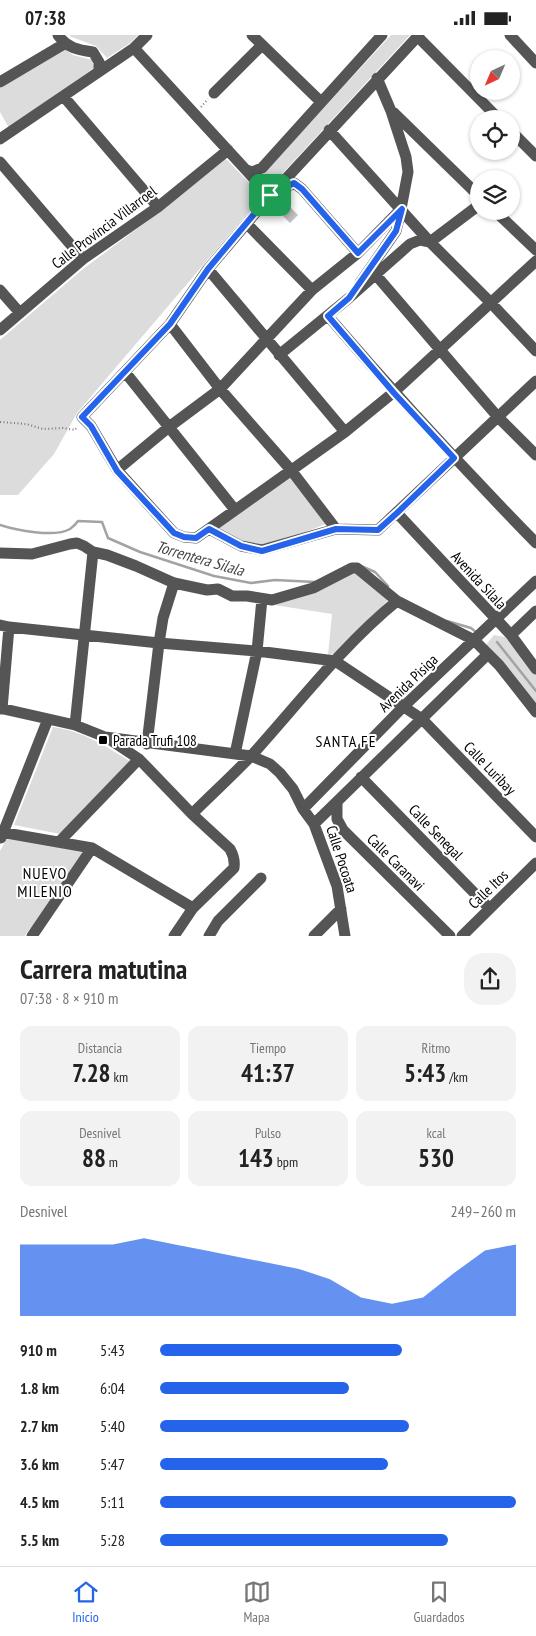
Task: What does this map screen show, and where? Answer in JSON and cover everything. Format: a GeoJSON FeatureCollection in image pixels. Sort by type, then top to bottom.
{"type":"FeatureCollection","features":[{"type":"Feature","properties":{"kind":"street"},"geometry":{"type":"LineString","coordinates":[[2,134],[64,97],[134,48],[147,35]]}},
{"type":"Feature","properties":{"kind":"street"},"geometry":{"type":"LineString","coordinates":[[252,35],[320,101]]}},
{"type":"Feature","properties":{"kind":"street"},"geometry":{"type":"LineString","coordinates":[[247,170],[252,172],[262,168],[320,101],[382,35]]}},
{"type":"Feature","properties":{"kind":"street"},"geometry":{"type":"LineString","coordinates":[[510,35],[536,63]]}},
{"type":"Feature","properties":{"kind":"street"},"geometry":{"type":"LineString","coordinates":[[490,110],[413,37],[270,195],[208,269],[170,324],[82,417],[91,426],[117,471],[174,533],[184,537],[196,538],[394,393],[536,261]]}},
{"type":"Feature","properties":{"kind":"street"},"geometry":{"type":"LineString","coordinates":[[0,82],[61,39],[76,50],[93,52],[99,62],[99,71]]}},
{"type":"Feature","properties":{"kind":"street"},"geometry":{"type":"LineString","coordinates":[[214,93],[262,45]]}},
{"type":"Feature","properties":{"kind":"street"},"geometry":{"type":"LineString","coordinates":[[134,48],[270,195]]}},
{"type":"Feature","properties":{"kind":"street"},"geometry":{"type":"LineString","coordinates":[[349,298],[396,231],[408,172],[406,157],[392,111],[377,78]]}},
{"type":"Feature","properties":{"kind":"street"},"geometry":{"type":"LineString","coordinates":[[64,97],[158,207]]}},
{"type":"Feature","properties":{"kind":"street"},"geometry":{"type":"LineString","coordinates":[[392,111],[470,187]]}},
{"type":"Feature","properties":{"kind":"street"},"geometry":{"type":"LineString","coordinates":[[329,130],[430,242],[536,351]]}},
{"type":"Feature","properties":{"kind":"street"},"geometry":{"type":"LineString","coordinates":[[520,140],[536,156]]}},
{"type":"Feature","properties":{"kind":"street","name":"Calle Provincia Villarroel"},"geometry":{"type":"LineString","coordinates":[[0,330],[83,259],[158,207],[228,150]]}},
{"type":"Feature","properties":{"kind":"street"},"geometry":{"type":"LineString","coordinates":[[0,162],[83,259]]}},
{"type":"Feature","properties":{"kind":"street"},"geometry":{"type":"LineString","coordinates":[[270,195],[294,183],[302,189],[358,253]]}},
{"type":"Feature","properties":{"kind":"street"},"geometry":{"type":"LineString","coordinates":[[117,471],[169,427],[220,389],[312,290],[358,253],[402,209]]}},
{"type":"Feature","properties":{"kind":"street"},"geometry":{"type":"LineString","coordinates":[[279,355],[328,316],[410,244],[420,240],[430,242],[470,212]]}},
{"type":"Feature","properties":{"kind":"street"},"geometry":{"type":"LineString","coordinates":[[504,220],[536,250]]}},
{"type":"Feature","properties":{"kind":"street"},"geometry":{"type":"LineString","coordinates":[[247,224],[312,290]]}},
{"type":"Feature","properties":{"kind":"street"},"geometry":{"type":"LineString","coordinates":[[208,269],[344,431]]}},
{"type":"Feature","properties":{"kind":"street"},"geometry":{"type":"LineString","coordinates":[[375,274],[497,416],[536,455]]}},
{"type":"Feature","properties":{"kind":"street"},"geometry":{"type":"LineString","coordinates":[[0,290],[20,313]]}},
{"type":"Feature","properties":{"kind":"street"},"geometry":{"type":"LineString","coordinates":[[328,316],[394,393],[536,543]]}},
{"type":"Feature","properties":{"kind":"street"},"geometry":{"type":"LineString","coordinates":[[170,324],[220,389],[291,470],[336,529]]}},
{"type":"Feature","properties":{"kind":"street"},"geometry":{"type":"LineString","coordinates":[[125,372],[235,510]]}},
{"type":"Feature","properties":{"kind":"street"},"geometry":{"type":"LineString","coordinates":[[209,529],[241,546],[262,551],[336,529],[378,530],[536,381]]}},
{"type":"Feature","properties":{"kind":"street","name":"Avenida Silala"},"geometry":{"type":"LineString","coordinates":[[397,513],[511,635],[536,669]]}},
{"type":"Feature","properties":{"kind":"street"},"geometry":{"type":"LineString","coordinates":[[0,553],[32,554],[70,543],[77,543],[93,552],[136,566],[174,583],[207,590],[218,589],[232,596],[248,596],[272,600],[312,587],[352,568],[357,568],[396,601],[474,640],[499,665],[536,712]]}},
{"type":"Feature","properties":{"kind":"street"},"geometry":{"type":"LineString","coordinates":[[75,725],[93,552]]}},
{"type":"Feature","properties":{"kind":"street","name":"Avenida Pisiga"},"geometry":{"type":"LineString","coordinates":[[303,809],[403,707],[536,581]]}},
{"type":"Feature","properties":{"kind":"street"},"geometry":{"type":"LineString","coordinates":[[148,743],[163,618],[174,583]]}},
{"type":"Feature","properties":{"kind":"street"},"geometry":{"type":"LineString","coordinates":[[235,754],[257,651],[262,599]]}},
{"type":"Feature","properties":{"kind":"street"},"geometry":{"type":"LineString","coordinates":[[192,814],[251,756],[335,661],[396,601]]}},
{"type":"Feature","properties":{"kind":"street"},"geometry":{"type":"LineString","coordinates":[[511,635],[536,611]]}},
{"type":"Feature","properties":{"kind":"street"},"geometry":{"type":"LineString","coordinates":[[1,708],[5,626],[159,643],[257,651],[335,661]]}},
{"type":"Feature","properties":{"kind":"street"},"geometry":{"type":"LineString","coordinates":[[314,824],[488,655]]}},
{"type":"Feature","properties":{"kind":"street","name":"Calle Luribay"},"geometry":{"type":"LineString","coordinates":[[335,661],[422,719],[536,837]]}},
{"type":"Feature","properties":{"kind":"street","name":"Calle Pocoata"},"geometry":{"type":"LineString","coordinates":[[1,708],[75,725],[105,737],[251,756],[270,765],[280,773],[292,789],[314,824],[337,886],[345,936]]}},
{"type":"Feature","properties":{"kind":"street"},"geometry":{"type":"LineString","coordinates":[[48,719],[1,835],[92,848],[193,908]]}},
{"type":"Feature","properties":{"kind":"street"},"geometry":{"type":"LineString","coordinates":[[105,737],[139,759],[192,814],[230,849],[235,863],[230,873],[193,908],[174,936]]}},
{"type":"Feature","properties":{"kind":"street"},"geometry":{"type":"LineString","coordinates":[[58,843],[139,759]]}},
{"type":"Feature","properties":{"kind":"street","name":"Calle Senegal"},"geometry":{"type":"LineString","coordinates":[[361,777],[489,908]]}},
{"type":"Feature","properties":{"kind":"street","name":"Calle Caranavi"},"geometry":{"type":"LineString","coordinates":[[337,802],[338,819],[343,831],[450,936]]}},
{"type":"Feature","properties":{"kind":"street"},"geometry":{"type":"LineString","coordinates":[[36,935],[92,848]]}},
{"type":"Feature","properties":{"kind":"street","name":"Calle Itos"},"geometry":{"type":"LineString","coordinates":[[469,934],[489,908],[536,863]]}},
{"type":"Feature","properties":{"kind":"street"},"geometry":{"type":"LineString","coordinates":[[209,936],[218,921],[261,879]]}},
{"type":"Feature","properties":{"kind":"street"},"geometry":{"type":"LineString","coordinates":[[314,936],[341,909]]}},
{"type":"Feature","properties":{"kind":"path"},"geometry":{"type":"LineString","coordinates":[[194,114],[214,93]]}},
{"type":"Feature","properties":{"kind":"path"},"geometry":{"type":"LineString","coordinates":[[0,422],[26,424],[43,429],[63,428],[75,430],[82,417]]}},
{"type":"Feature","properties":{"kind":"shaded area"},"geometry":{"type":"Polygon","coordinates":[[[138,35],[130,43],[107,58],[96,46],[69,36],[138,35]]]}},
{"type":"Feature","properties":{"kind":"shaded area"},"geometry":{"type":"Polygon","coordinates":[[[391,35],[410,35],[269,188],[259,178],[391,35]]]}},
{"type":"Feature","properties":{"kind":"shaded area"},"geometry":{"type":"Polygon","coordinates":[[[65,49],[73,55],[92,60],[94,68],[9,128],[0,112],[0,88],[65,49]]]}},
{"type":"Feature","properties":{"kind":"shaded area"},"geometry":{"type":"Polygon","coordinates":[[[226,159],[262,196],[77,413],[54,454],[18,495],[0,495],[0,340],[83,269],[226,159]]]}},
{"type":"Feature","properties":{"kind":"shaded area"},"geometry":{"type":"Polygon","coordinates":[[[290,476],[326,524],[285,540],[263,545],[243,543],[220,529],[219,525],[290,476]]]}},
{"type":"Feature","properties":{"kind":"shaded area"},"geometry":{"type":"Polygon","coordinates":[[[351,573],[359,573],[390,598],[336,654],[328,655],[332,614],[274,605],[351,573]]]}},
{"type":"Feature","properties":{"kind":"shaded area"},"geometry":{"type":"Polygon","coordinates":[[[494,635],[505,637],[511,642],[536,675],[536,703],[485,646],[494,635]]]}},
{"type":"Feature","properties":{"kind":"shaded area"},"geometry":{"type":"Polygon","coordinates":[[[53,727],[84,736],[130,761],[60,834],[14,825],[53,727]]]}},
{"type":"Feature","properties":{"kind":"shaded area"},"geometry":{"type":"Polygon","coordinates":[[[11,838],[82,850],[84,854],[45,912],[25,936],[0,936],[0,851],[6,840],[11,838]]]}},
{"type":"Feature","properties":{"kind":"building"},"geometry":{"type":"Polygon","coordinates":[[[282,199],[298,215],[290,223],[274,207],[282,199]]]}},
{"type":"Feature","properties":{"kind":"waterway","name":"Torrentera Silala"},"geometry":{"type":"LineString","coordinates":[[0,525],[25,531],[55,533],[70,529],[78,521],[102,522],[108,538],[140,552],[214,576],[251,583],[275,580],[315,582]]}},
{"type":"Feature","properties":{"kind":"waterway","name":"Torrentera Silala"},"geometry":{"type":"LineString","coordinates":[[361,566],[375,572],[388,586]]}},
{"type":"Feature","properties":{"kind":"waterway","name":"Torrentera Silala"},"geometry":{"type":"LineString","coordinates":[[447,621],[471,628],[477,633]]}},
{"type":"Feature","properties":{"kind":"waterway","name":"Torrentera Silala"},"geometry":{"type":"LineString","coordinates":[[497,642],[536,691]]}},
{"type":"Feature","properties":{"kind":"place","name":"Parada Trufi 108"},"geometry":{"type":"Point","coordinates":[103,740]}},
{"type":"Feature","properties":{"kind":"district","name":"SANTA FE"},"geometry":{"type":"Point","coordinates":[346,741]}},
{"type":"Feature","properties":{"kind":"district","name":"NUEVO MILENIO"},"geometry":{"type":"Point","coordinates":[45,882]}},
{"type":"Feature","properties":{"kind":"route"},"geometry":{"type":"LineString","coordinates":[[294,183],[302,189],[358,253],[402,209],[396,231],[349,298],[328,316],[394,393],[454,458],[378,530],[336,529],[262,551],[241,546],[209,529],[196,538],[184,537],[174,533],[117,471],[91,426],[82,417],[170,324],[208,269],[270,195],[294,183]]}}]}
